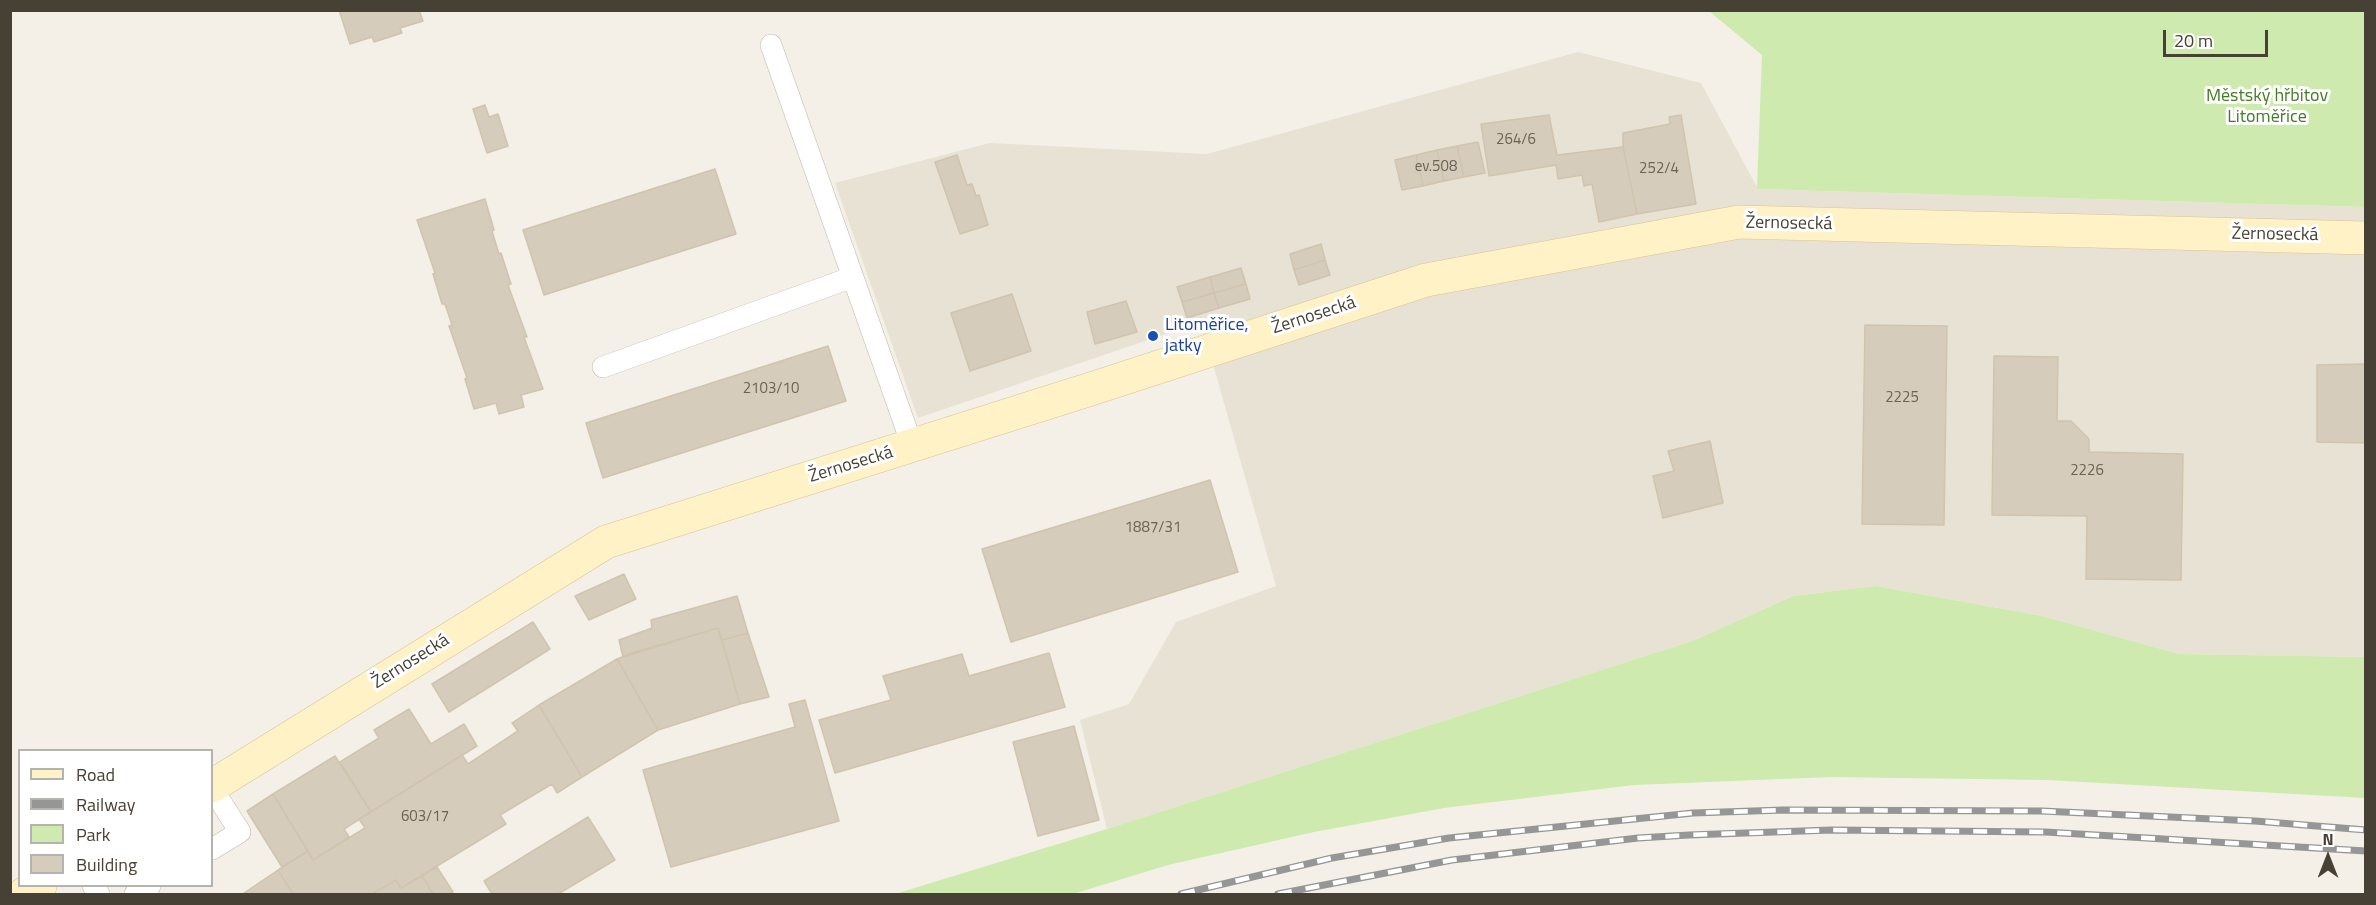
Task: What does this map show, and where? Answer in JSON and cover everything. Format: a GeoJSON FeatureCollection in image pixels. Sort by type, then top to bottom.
{"type":"FeatureCollection","features":[{"type":"Feature","properties":{"kind":"main road","name":"Žernosecká"},"geometry":{"type":"LineString","coordinates":[[213,786],[606,542],[1094,388],[1426,280],[1740,222],[2366,238]]}},
{"type":"Feature","properties":{"kind":"lane"},"geometry":{"type":"LineString","coordinates":[[771,45],[912,445]]}},
{"type":"Feature","properties":{"kind":"lane"},"geometry":{"type":"LineString","coordinates":[[603,367],[853,277]]}},
{"type":"Feature","properties":{"kind":"lane"},"geometry":{"type":"LineString","coordinates":[[213,789],[240,832],[213,848]]}},
{"type":"Feature","properties":{"kind":"shaded area"},"geometry":{"type":"Polygon","coordinates":[[[1578,52],[1701,83],[1758,189],[2365,207],[2365,657],[2179,654],[2042,616],[1876,586],[1793,596],[1695,640],[1107,829],[1080,720],[1129,704],[1176,622],[1276,586],[1201,322],[918,418],[835,183],[990,143],[1207,154],[1578,52]]]}},
{"type":"Feature","properties":{"kind":"green space","name":"Městský hřbitov Litoměřice"},"geometry":{"type":"Polygon","coordinates":[[[1709,11],[2365,11],[2365,207],[1757,189],[1762,55],[1709,11]]]}},
{"type":"Feature","properties":{"kind":"green space"},"geometry":{"type":"Polygon","coordinates":[[[1876,586],[2042,616],[2179,654],[2365,657],[2365,798],[2047,780],[1831,777],[1634,785],[1444,808],[1314,832],[1168,865],[1073,894],[895,894],[1107,829],[1695,640],[1793,596],[1876,586]]]}},
{"type":"Feature","properties":{"kind":"building"},"geometry":{"type":"Polygon","coordinates":[[[339,10],[419,10],[423,21],[400,28],[402,33],[374,42],[372,37],[350,44],[339,10]]]}},
{"type":"Feature","properties":{"kind":"building"},"geometry":{"type":"Polygon","coordinates":[[[485,105],[489,117],[498,114],[508,146],[487,153],[473,109],[485,105]]]}},
{"type":"Feature","properties":{"kind":"building"},"geometry":{"type":"Polygon","coordinates":[[[1549,115],[1557,155],[1623,147],[1637,214],[1599,222],[1592,184],[1584,186],[1582,175],[1558,179],[1556,165],[1489,176],[1481,124],[1549,115]]]}},
{"type":"Feature","properties":{"kind":"building"},"geometry":{"type":"Polygon","coordinates":[[[1681,115],[1696,204],[1637,214],[1623,147],[1623,133],[1670,124],[1669,117],[1681,115]]]}},
{"type":"Feature","properties":{"kind":"building"},"geometry":{"type":"Polygon","coordinates":[[[1478,142],[1485,173],[1464,177],[1457,146],[1478,142]]]}},
{"type":"Feature","properties":{"kind":"building"},"geometry":{"type":"Polygon","coordinates":[[[1457,146],[1464,177],[1444,181],[1437,150],[1457,146]]]}},
{"type":"Feature","properties":{"kind":"building"},"geometry":{"type":"Polygon","coordinates":[[[1437,150],[1444,181],[1423,186],[1416,155],[1437,150]]]}},
{"type":"Feature","properties":{"kind":"building"},"geometry":{"type":"Polygon","coordinates":[[[957,155],[967,185],[972,184],[976,196],[979,195],[988,225],[960,234],[935,162],[957,155]]]}},
{"type":"Feature","properties":{"kind":"building"},"geometry":{"type":"Polygon","coordinates":[[[1416,155],[1423,186],[1402,190],[1395,160],[1416,155]]]}},
{"type":"Feature","properties":{"kind":"building"},"geometry":{"type":"Polygon","coordinates":[[[715,169],[736,234],[544,295],[523,230],[715,169]]]}},
{"type":"Feature","properties":{"kind":"building"},"geometry":{"type":"Polygon","coordinates":[[[485,199],[499,254],[501,253],[511,284],[508,285],[543,389],[521,395],[524,407],[499,414],[496,403],[474,409],[465,379],[467,378],[449,326],[452,325],[445,304],[442,304],[433,274],[435,273],[417,220],[485,199]]]}},
{"type":"Feature","properties":{"kind":"building"},"geometry":{"type":"Polygon","coordinates":[[[1321,244],[1325,260],[1294,270],[1290,254],[1321,244]]]}},
{"type":"Feature","properties":{"kind":"building"},"geometry":{"type":"Polygon","coordinates":[[[1325,260],[1330,275],[1299,285],[1294,270],[1325,260]]]}},
{"type":"Feature","properties":{"kind":"building"},"geometry":{"type":"Polygon","coordinates":[[[1241,268],[1246,284],[1214,293],[1210,277],[1241,268]]]}},
{"type":"Feature","properties":{"kind":"building"},"geometry":{"type":"Polygon","coordinates":[[[1210,277],[1214,293],[1182,302],[1177,287],[1210,277]]]}},
{"type":"Feature","properties":{"kind":"building"},"geometry":{"type":"Polygon","coordinates":[[[1246,284],[1250,299],[1219,308],[1214,293],[1246,284]]]}},
{"type":"Feature","properties":{"kind":"building"},"geometry":{"type":"Polygon","coordinates":[[[1214,293],[1219,308],[1187,318],[1182,302],[1214,293]]]}},
{"type":"Feature","properties":{"kind":"building"},"geometry":{"type":"Polygon","coordinates":[[[1012,294],[1031,351],[970,371],[951,313],[1012,294]]]}},
{"type":"Feature","properties":{"kind":"building"},"geometry":{"type":"Polygon","coordinates":[[[1126,301],[1137,332],[1095,344],[1087,312],[1126,301]]]}},
{"type":"Feature","properties":{"kind":"building"},"geometry":{"type":"Polygon","coordinates":[[[1865,325],[1947,326],[1944,525],[1862,524],[1865,325]]]}},
{"type":"Feature","properties":{"kind":"building"},"geometry":{"type":"Polygon","coordinates":[[[828,346],[846,401],[603,478],[586,423],[828,346]]]}},
{"type":"Feature","properties":{"kind":"building"},"geometry":{"type":"Polygon","coordinates":[[[1994,356],[2058,357],[2057,421],[2071,421],[2089,439],[2089,452],[2183,454],[2181,580],[2086,579],[2087,516],[1992,515],[1994,356]]]}},
{"type":"Feature","properties":{"kind":"building"},"geometry":{"type":"Polygon","coordinates":[[[2366,364],[2366,443],[2317,442],[2317,365],[2366,364]]]}},
{"type":"Feature","properties":{"kind":"building"},"geometry":{"type":"Polygon","coordinates":[[[1710,441],[1723,503],[1663,518],[1653,476],[1674,471],[1668,451],[1710,441]]]}},
{"type":"Feature","properties":{"kind":"building"},"geometry":{"type":"Polygon","coordinates":[[[1210,480],[1238,572],[1011,642],[982,549],[1210,480]]]}},
{"type":"Feature","properties":{"kind":"building"},"geometry":{"type":"Polygon","coordinates":[[[624,574],[636,599],[589,620],[575,596],[624,574]]]}},
{"type":"Feature","properties":{"kind":"building"},"geometry":{"type":"Polygon","coordinates":[[[737,596],[748,633],[722,640],[718,628],[623,657],[619,640],[652,628],[651,620],[737,596]]]}},
{"type":"Feature","properties":{"kind":"building"},"geometry":{"type":"Polygon","coordinates":[[[533,622],[550,649],[449,712],[432,684],[533,622]]]}},
{"type":"Feature","properties":{"kind":"building"},"geometry":{"type":"Polygon","coordinates":[[[718,628],[740,704],[658,730],[617,659],[718,628]]]}},
{"type":"Feature","properties":{"kind":"building"},"geometry":{"type":"Polygon","coordinates":[[[748,633],[769,697],[740,704],[722,640],[748,633]]]}},
{"type":"Feature","properties":{"kind":"building"},"geometry":{"type":"Polygon","coordinates":[[[1049,653],[1065,707],[835,773],[819,720],[891,700],[883,676],[962,654],[969,676],[1049,653]]]}},
{"type":"Feature","properties":{"kind":"building"},"geometry":{"type":"Polygon","coordinates":[[[617,659],[658,730],[582,777],[539,705],[617,659]]]}},
{"type":"Feature","properties":{"kind":"building"},"geometry":{"type":"Polygon","coordinates":[[[805,700],[839,821],[671,867],[643,770],[795,727],[789,704],[805,700]]]}},
{"type":"Feature","properties":{"kind":"building"},"geometry":{"type":"Polygon","coordinates":[[[539,705],[582,777],[557,793],[552,784],[500,815],[506,824],[401,888],[396,880],[372,894],[293,894],[278,870],[308,851],[313,860],[365,828],[359,819],[462,755],[468,764],[518,731],[512,723],[539,705]]]}},
{"type":"Feature","properties":{"kind":"building"},"geometry":{"type":"Polygon","coordinates":[[[409,709],[431,744],[464,724],[477,746],[371,812],[340,762],[379,738],[374,730],[409,709]]]}},
{"type":"Feature","properties":{"kind":"building"},"geometry":{"type":"Polygon","coordinates":[[[1074,726],[1099,820],[1038,836],[1013,742],[1074,726]]]}},
{"type":"Feature","properties":{"kind":"building"},"geometry":{"type":"Polygon","coordinates":[[[335,756],[371,812],[344,829],[349,837],[313,860],[273,794],[335,756]]]}},
{"type":"Feature","properties":{"kind":"building"},"geometry":{"type":"Polygon","coordinates":[[[273,794],[308,851],[282,867],[247,811],[273,794]]]}},
{"type":"Feature","properties":{"kind":"building"},"geometry":{"type":"Polygon","coordinates":[[[588,817],[615,860],[558,894],[492,894],[484,881],[588,817]]]}},
{"type":"Feature","properties":{"kind":"building"},"geometry":{"type":"Polygon","coordinates":[[[437,867],[453,892],[433,894],[422,876],[437,867]]]}},
{"type":"Feature","properties":{"kind":"building"},"geometry":{"type":"Polygon","coordinates":[[[278,870],[293,894],[244,893],[278,870]]]}},
{"type":"Feature","properties":{"kind":"building"},"geometry":{"type":"Polygon","coordinates":[[[422,876],[433,894],[372,894],[396,880],[401,888],[422,876]]]}},
{"type":"Feature","properties":{"kind":"railway"},"geometry":{"type":"LineString","coordinates":[[1181,894],[1332,858],[1449,838],[1693,813],[1783,810],[2042,811],[2255,821],[2366,830]]}},
{"type":"Feature","properties":{"kind":"railway"},"geometry":{"type":"LineString","coordinates":[[1278,894],[1452,860],[1638,838],[1689,835],[1831,830],[2045,832],[2366,851]]}},
{"type":"Feature","properties":{"kind":"place","name":"Litoměřice, jatky"},"geometry":{"type":"Point","coordinates":[1153,336]}}]}
